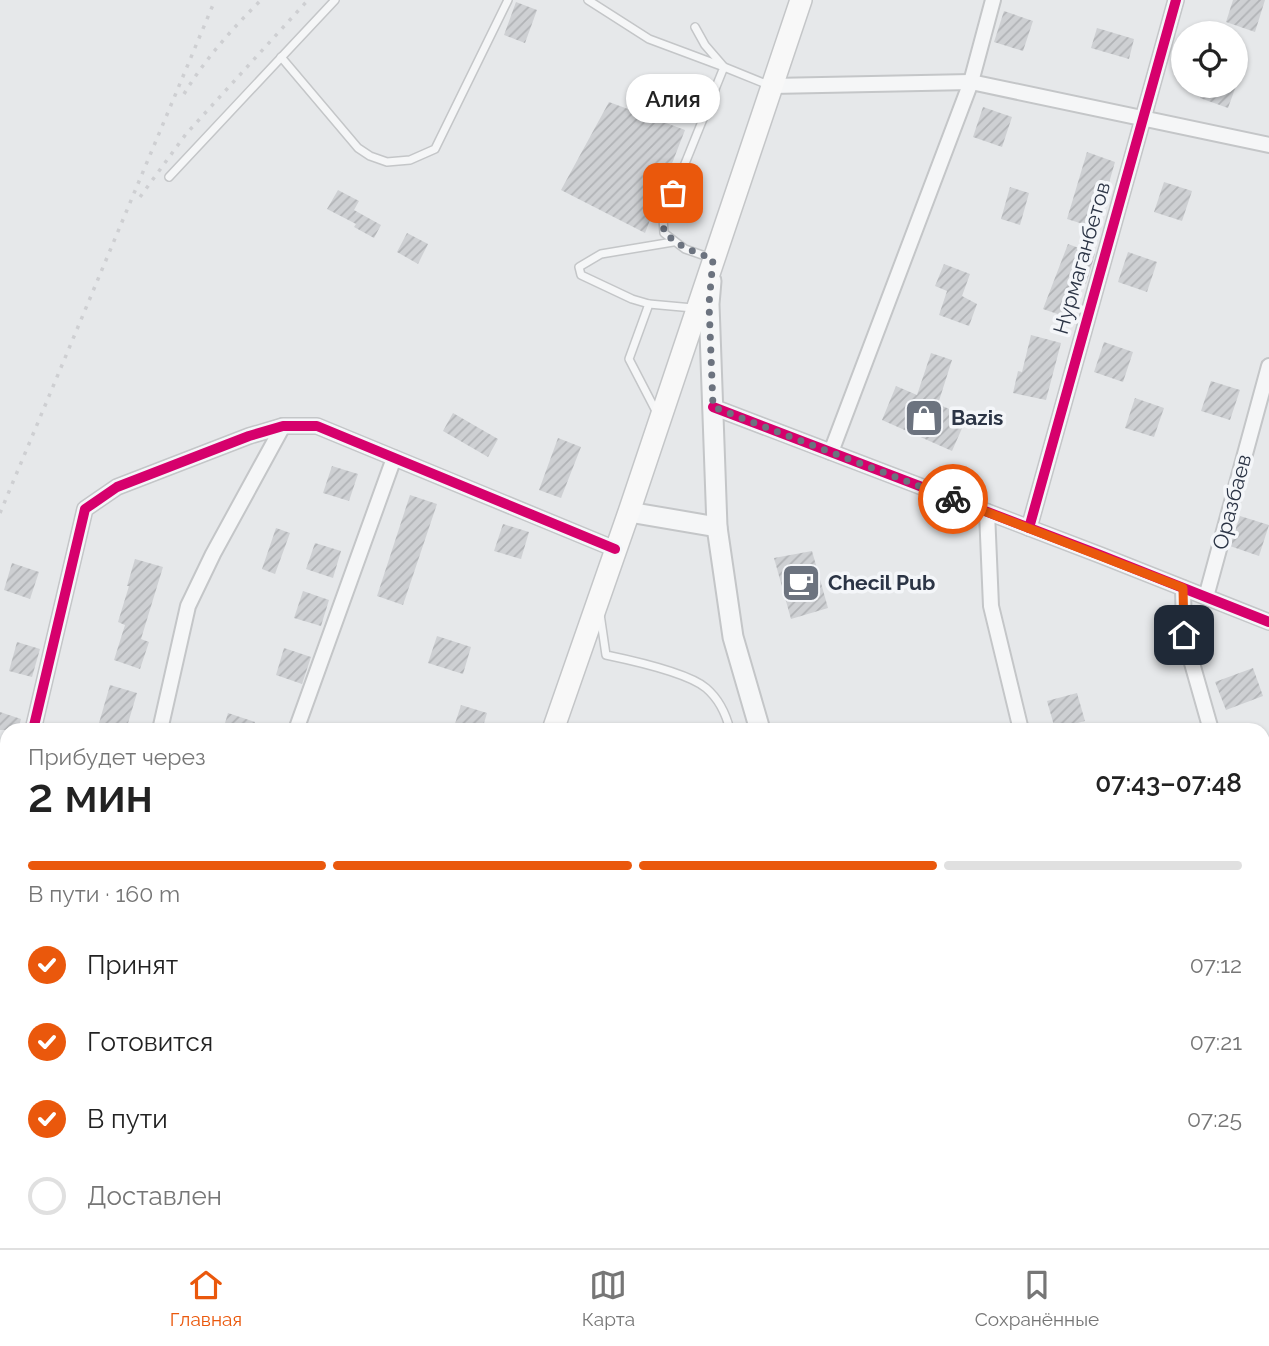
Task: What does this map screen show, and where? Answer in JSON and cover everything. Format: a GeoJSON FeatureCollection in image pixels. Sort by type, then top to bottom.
{"type":"FeatureCollection","features":[{"type":"Feature","properties":{"kind":"main road"},"geometry":{"type":"LineString","coordinates":[[555,723],[801,0]]}},
{"type":"Feature","properties":{"kind":"street"},"geometry":{"type":"LineString","coordinates":[[831,452],[971,82],[993,0]]}},
{"type":"Feature","properties":{"kind":"street","name":"Нурмаганбетов"},"geometry":{"type":"LineString","coordinates":[[1029,528],[1176,0]]}},
{"type":"Feature","properties":{"kind":"street"},"geometry":{"type":"LineString","coordinates":[[772,86],[971,82],[1269,145]]}},
{"type":"Feature","properties":{"kind":"street"},"geometry":{"type":"LineString","coordinates":[[713,259],[709,304],[717,527],[733,637],[758,723]]}},
{"type":"Feature","properties":{"kind":"street","name":"Оразбаев"},"geometry":{"type":"LineString","coordinates":[[1206,597],[1269,366]]}},
{"type":"Feature","properties":{"kind":"street"},"geometry":{"type":"LineString","coordinates":[[713,407],[1269,622]]}},
{"type":"Feature","properties":{"kind":"street"},"geometry":{"type":"LineString","coordinates":[[162,723],[188,606],[213,554],[283,426]]}},
{"type":"Feature","properties":{"kind":"street"},"geometry":{"type":"LineString","coordinates":[[35,723],[85,509],[117,487],[249,436],[283,426],[317,426],[615,549]]}},
{"type":"Feature","properties":{"kind":"street"},"geometry":{"type":"LineString","coordinates":[[299,723],[394,458]]}},
{"type":"Feature","properties":{"kind":"street"},"geometry":{"type":"LineString","coordinates":[[629,512],[717,527]]}},
{"type":"Feature","properties":{"kind":"street"},"geometry":{"type":"LineString","coordinates":[[987,512],[991,606],[1019,723]]}},
{"type":"Feature","properties":{"kind":"street"},"geometry":{"type":"LineString","coordinates":[[1183,588],[1184,635],[1209,723]]}},
{"type":"Feature","properties":{"kind":"lane"},"geometry":{"type":"LineString","coordinates":[[169,177],[334,0]]}},
{"type":"Feature","properties":{"kind":"lane"},"geometry":{"type":"LineString","coordinates":[[281,57],[358,148],[387,162],[410,160],[435,149],[508,0]]}},
{"type":"Feature","properties":{"kind":"lane"},"geometry":{"type":"LineString","coordinates":[[588,0],[649,39],[772,86]]}},
{"type":"Feature","properties":{"kind":"lane"},"geometry":{"type":"LineString","coordinates":[[695,27],[705,45],[724,67]]}},
{"type":"Feature","properties":{"kind":"lane"},"geometry":{"type":"LineString","coordinates":[[713,259],[673,242],[664,233],[663,218],[724,67]]}},
{"type":"Feature","properties":{"kind":"lane"},"geometry":{"type":"LineString","coordinates":[[673,242],[601,254],[579,267],[581,275],[649,304],[696,308]]}},
{"type":"Feature","properties":{"kind":"lane"},"geometry":{"type":"LineString","coordinates":[[649,304],[628,359],[659,419]]}},
{"type":"Feature","properties":{"kind":"lane"},"geometry":{"type":"LineString","coordinates":[[598,599],[606,655],[639,662],[705,687],[725,711],[728,723]]}},
{"type":"Feature","properties":{"kind":"building"},"geometry":{"type":"Polygon","coordinates":[[[1233,0],[1265,0],[1255,32],[1248,30],[1248,21],[1226,21],[1233,0]]]}},
{"type":"Feature","properties":{"kind":"building"},"geometry":{"type":"Polygon","coordinates":[[[516,2],[537,10],[525,43],[504,35],[516,2]]]}},
{"type":"Feature","properties":{"kind":"building"},"geometry":{"type":"Polygon","coordinates":[[[1004,11],[1033,21],[1023,51],[994,42],[1004,11]]]}},
{"type":"Feature","properties":{"kind":"building"},"geometry":{"type":"Polygon","coordinates":[[[1097,28],[1134,39],[1129,59],[1091,48],[1097,28]]]}},
{"type":"Feature","properties":{"kind":"building"},"geometry":{"type":"Polygon","coordinates":[[[1200,98],[1232,98],[1228,108],[1200,98]]]}},
{"type":"Feature","properties":{"kind":"building"},"geometry":{"type":"Polygon","coordinates":[[[609,102],[685,130],[645,233],[561,190],[609,102]]]}},
{"type":"Feature","properties":{"kind":"building"},"geometry":{"type":"Polygon","coordinates":[[[983,107],[1012,117],[1002,147],[973,137],[983,107]]]}},
{"type":"Feature","properties":{"kind":"building"},"geometry":{"type":"Polygon","coordinates":[[[1087,152],[1115,162],[1096,228],[1067,219],[1087,152]]]}},
{"type":"Feature","properties":{"kind":"building"},"geometry":{"type":"Polygon","coordinates":[[[1164,182],[1192,191],[1182,221],[1154,212],[1164,182]]]}},
{"type":"Feature","properties":{"kind":"building"},"geometry":{"type":"Polygon","coordinates":[[[1010,187],[1029,193],[1020,225],[1001,219],[1010,187]]]}},
{"type":"Feature","properties":{"kind":"building"},"geometry":{"type":"Polygon","coordinates":[[[338,190],[359,201],[354,210],[381,225],[374,238],[354,227],[356,224],[327,209],[338,190]]]}},
{"type":"Feature","properties":{"kind":"building"},"geometry":{"type":"Polygon","coordinates":[[[407,233],[428,244],[418,264],[397,252],[407,233]]]}},
{"type":"Feature","properties":{"kind":"building"},"geometry":{"type":"Polygon","coordinates":[[[1068,244],[1095,254],[1072,319],[1043,309],[1068,244]]]}},
{"type":"Feature","properties":{"kind":"building"},"geometry":{"type":"Polygon","coordinates":[[[1128,252],[1157,262],[1147,292],[1118,282],[1128,252]]]}},
{"type":"Feature","properties":{"kind":"building"},"geometry":{"type":"Polygon","coordinates":[[[944,264],[970,274],[962,296],[977,304],[969,326],[939,315],[947,291],[935,286],[944,264]]]}},
{"type":"Feature","properties":{"kind":"building"},"geometry":{"type":"Polygon","coordinates":[[[1031,335],[1061,343],[1046,400],[1013,393],[1018,371],[1022,372],[1031,335]]]}},
{"type":"Feature","properties":{"kind":"building"},"geometry":{"type":"Polygon","coordinates":[[[1104,342],[1133,352],[1123,382],[1094,372],[1104,342]]]}},
{"type":"Feature","properties":{"kind":"building","name":"Bazis"},"geometry":{"type":"Polygon","coordinates":[[[931,353],[952,360],[938,404],[967,417],[952,451],[882,420],[896,386],[917,395],[931,353]]]}},
{"type":"Feature","properties":{"kind":"building"},"geometry":{"type":"Polygon","coordinates":[[[1211,381],[1240,390],[1230,420],[1201,411],[1211,381]]]}},
{"type":"Feature","properties":{"kind":"building"},"geometry":{"type":"Polygon","coordinates":[[[1135,398],[1164,408],[1154,437],[1125,428],[1135,398]]]}},
{"type":"Feature","properties":{"kind":"building"},"geometry":{"type":"Polygon","coordinates":[[[453,413],[498,439],[488,457],[443,431],[453,413]]]}},
{"type":"Feature","properties":{"kind":"building"},"geometry":{"type":"Polygon","coordinates":[[[558,438],[581,447],[561,498],[539,490],[558,438]]]}},
{"type":"Feature","properties":{"kind":"building"},"geometry":{"type":"Polygon","coordinates":[[[332,466],[358,474],[349,501],[323,493],[332,466]]]}},
{"type":"Feature","properties":{"kind":"building"},"geometry":{"type":"Polygon","coordinates":[[[410,495],[437,504],[403,605],[377,596],[410,495]]]}},
{"type":"Feature","properties":{"kind":"building"},"geometry":{"type":"Polygon","coordinates":[[[1240,516],[1269,525],[1259,556],[1230,546],[1240,516]]]}},
{"type":"Feature","properties":{"kind":"building"},"geometry":{"type":"Polygon","coordinates":[[[503,524],[529,532],[521,559],[494,551],[503,524]]]}},
{"type":"Feature","properties":{"kind":"building"},"geometry":{"type":"Polygon","coordinates":[[[276,528],[290,533],[275,574],[262,569],[276,528]]]}},
{"type":"Feature","properties":{"kind":"building"},"geometry":{"type":"Polygon","coordinates":[[[315,543],[341,551],[333,578],[306,569],[315,543]]]}},
{"type":"Feature","properties":{"kind":"building","name":"Checil Pub"},"geometry":{"type":"Polygon","coordinates":[[[812,551],[828,608],[791,619],[774,558],[812,551]]]}},
{"type":"Feature","properties":{"kind":"building"},"geometry":{"type":"Polygon","coordinates":[[[135,559],[163,567],[141,639],[149,642],[140,669],[114,660],[125,625],[118,622],[135,559]]]}},
{"type":"Feature","properties":{"kind":"building"},"geometry":{"type":"Polygon","coordinates":[[[12,563],[39,572],[30,599],[4,590],[12,563]]]}},
{"type":"Feature","properties":{"kind":"building"},"geometry":{"type":"Polygon","coordinates":[[[303,591],[329,600],[321,626],[294,618],[303,591]]]}},
{"type":"Feature","properties":{"kind":"building"},"geometry":{"type":"Polygon","coordinates":[[[437,636],[471,647],[463,674],[428,663],[437,636]]]}},
{"type":"Feature","properties":{"kind":"building"},"geometry":{"type":"Polygon","coordinates":[[[17,642],[40,649],[32,677],[9,671],[17,642]]]}},
{"type":"Feature","properties":{"kind":"building"},"geometry":{"type":"Polygon","coordinates":[[[284,648],[311,657],[302,684],[276,675],[284,648]]]}},
{"type":"Feature","properties":{"kind":"building"},"geometry":{"type":"Polygon","coordinates":[[[1253,668],[1263,696],[1226,710],[1215,682],[1253,668]]]}},
{"type":"Feature","properties":{"kind":"building"},"geometry":{"type":"Polygon","coordinates":[[[110,685],[137,693],[128,723],[99,723],[110,685]]]}},
{"type":"Feature","properties":{"kind":"building"},"geometry":{"type":"Polygon","coordinates":[[[1077,693],[1085,721],[1053,723],[1047,701],[1077,693]]]}},
{"type":"Feature","properties":{"kind":"building"},"geometry":{"type":"Polygon","coordinates":[[[461,705],[487,713],[484,723],[455,723],[461,705]]]}},
{"type":"Feature","properties":{"kind":"building"},"geometry":{"type":"Polygon","coordinates":[[[0,712],[21,719],[20,723],[0,723],[0,712]]]}},
{"type":"Feature","properties":{"kind":"building"},"geometry":{"type":"Polygon","coordinates":[[[228,713],[255,722],[255,723],[225,723],[228,713]]]}},
{"type":"Feature","properties":{"kind":"railway"},"geometry":{"type":"LineString","coordinates":[[0,513],[215,0]]}},
{"type":"Feature","properties":{"kind":"railway"},"geometry":{"type":"LineString","coordinates":[[184,94],[220,45],[261,0]]}},
{"type":"Feature","properties":{"kind":"railway"},"geometry":{"type":"LineString","coordinates":[[140,197],[186,134],[308,0]]}},
{"type":"Feature","properties":{"kind":"cycle path"},"geometry":{"type":"LineString","coordinates":[[1029,528],[1176,0]]}},
{"type":"Feature","properties":{"kind":"cycle path"},"geometry":{"type":"LineString","coordinates":[[713,407],[1269,622]]}},
{"type":"Feature","properties":{"kind":"cycle path"},"geometry":{"type":"LineString","coordinates":[[35,723],[85,509],[117,487],[249,436],[283,426],[317,426],[615,549]]}},
{"type":"Feature","properties":{"kind":"way so far"},"geometry":{"type":"LineString","coordinates":[[673,193],[663,218],[664,233],[673,242],[713,259],[709,304],[713,407],[953,499]]}},
{"type":"Feature","properties":{"kind":"place","name":"Алия"},"geometry":{"type":"Point","coordinates":[673,193]}},
{"type":"Feature","properties":{"kind":"place","name":"Bazis"},"geometry":{"type":"Point","coordinates":[924,418]}},
{"type":"Feature","properties":{"kind":"place","name":"Checil Pub"},"geometry":{"type":"Point","coordinates":[801,583]}},
{"type":"Feature","properties":{"kind":"route"},"geometry":{"type":"LineString","coordinates":[[953,499],[1183,588],[1184,635]]}}]}
